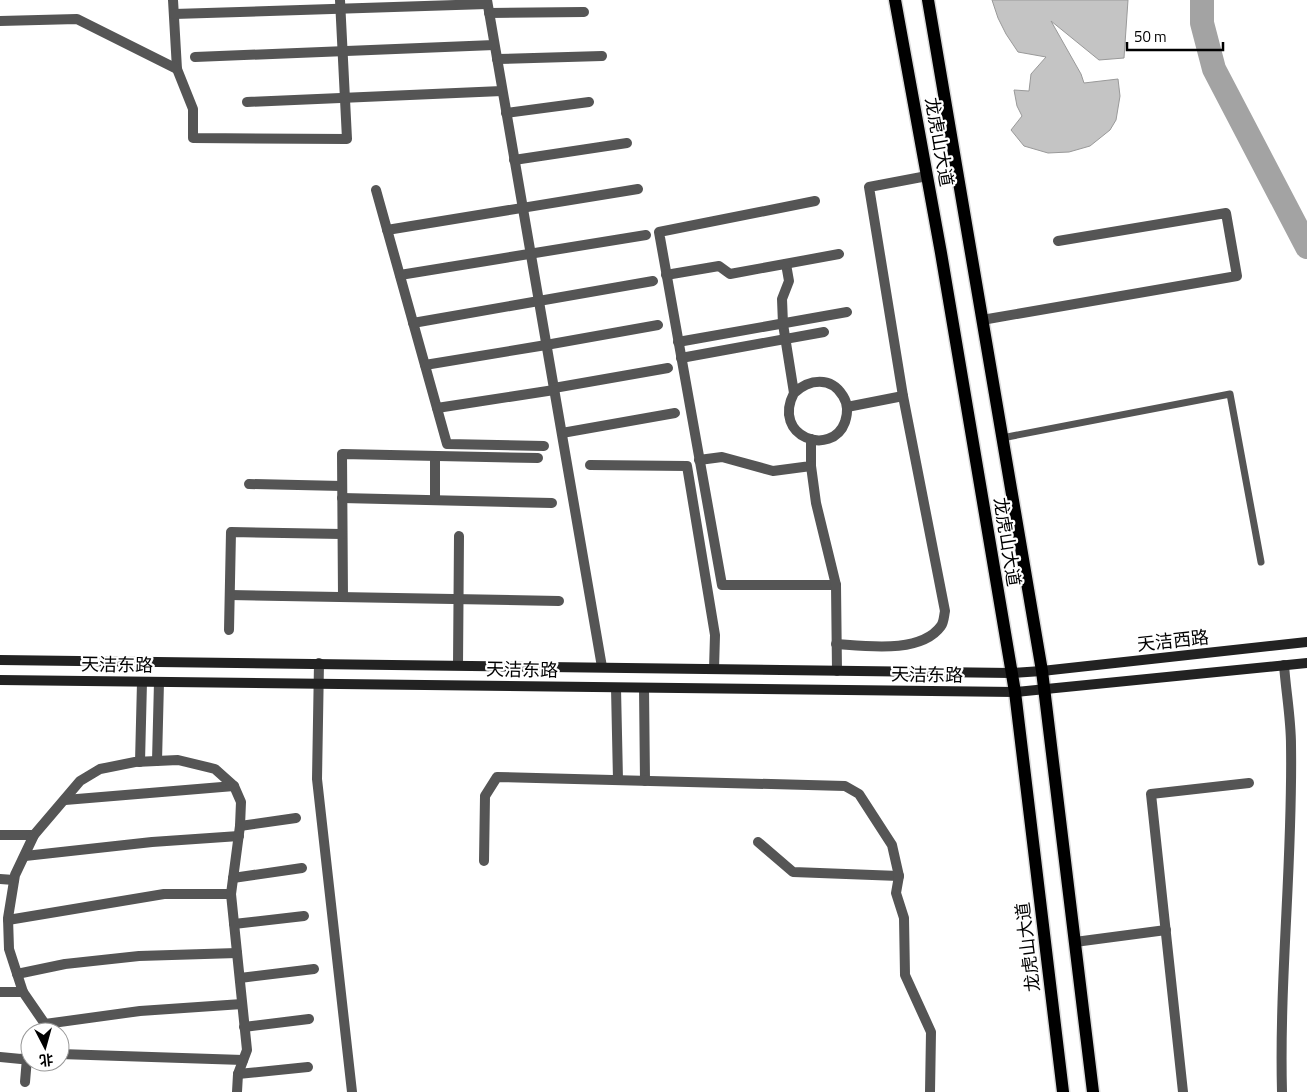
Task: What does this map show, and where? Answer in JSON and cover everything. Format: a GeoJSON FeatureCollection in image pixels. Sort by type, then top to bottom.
{"type":"FeatureCollection","features":[{"type":"Feature","properties":{"kind":"main road","name":"龙虎山大道"},"geometry":{"type":"LineString","coordinates":[[895,0],[927,176],[1011,673],[1016,692],[1063,1092]]}},
{"type":"Feature","properties":{"kind":"main road","name":"龙虎山大道"},"geometry":{"type":"LineString","coordinates":[[928,0],[1042,671],[1093,1092]]}},
{"type":"Feature","properties":{"kind":"main road","name":"天洁西路"},"geometry":{"type":"LineString","coordinates":[[1042,671],[1307,642]]}},
{"type":"Feature","properties":{"kind":"main road","name":"天洁东路"},"geometry":{"type":"LineString","coordinates":[[0,660],[1011,673],[1042,671]]}},
{"type":"Feature","properties":{"kind":"main road","name":"天洁西路"},"geometry":{"type":"LineString","coordinates":[[1044,690],[1307,663]]}},
{"type":"Feature","properties":{"kind":"main road","name":"天洁东路"},"geometry":{"type":"LineString","coordinates":[[0,680],[1016,692],[1044,690]]}},
{"type":"Feature","properties":{"kind":"street"},"geometry":{"type":"LineString","coordinates":[[173,0],[177,69],[193,109],[193,138],[347,139],[340,4]]}},
{"type":"Feature","properties":{"kind":"street"},"geometry":{"type":"LineString","coordinates":[[174,14],[340,4],[488,6],[584,12]]}},
{"type":"Feature","properties":{"kind":"street"},"geometry":{"type":"LineString","coordinates":[[488,6],[602,667]]}},
{"type":"Feature","properties":{"kind":"street"},"geometry":{"type":"LineString","coordinates":[[0,21],[77,19],[177,69]]}},
{"type":"Feature","properties":{"kind":"street"},"geometry":{"type":"LineString","coordinates":[[194,57],[494,45]]}},
{"type":"Feature","properties":{"kind":"street"},"geometry":{"type":"LineString","coordinates":[[497,59],[602,56]]}},
{"type":"Feature","properties":{"kind":"street"},"geometry":{"type":"LineString","coordinates":[[247,102],[502,91]]}},
{"type":"Feature","properties":{"kind":"street"},"geometry":{"type":"LineString","coordinates":[[506,113],[589,102]]}},
{"type":"Feature","properties":{"kind":"street"},"geometry":{"type":"LineString","coordinates":[[514,160],[627,142]]}},
{"type":"Feature","properties":{"kind":"street"},"geometry":{"type":"LineString","coordinates":[[836,644],[885,647],[924,641],[942,625],[945,611],[903,396],[869,187],[927,176]]}},
{"type":"Feature","properties":{"kind":"street"},"geometry":{"type":"LineString","coordinates":[[387,230],[638,189]]}},
{"type":"Feature","properties":{"kind":"street"},"geometry":{"type":"LineString","coordinates":[[376,190],[447,444],[544,446]]}},
{"type":"Feature","properties":{"kind":"street"},"geometry":{"type":"LineString","coordinates":[[815,201],[659,232],[722,585],[836,585]]}},
{"type":"Feature","properties":{"kind":"street"},"geometry":{"type":"LineString","coordinates":[[982,320],[1237,276],[1226,213],[1058,241]]}},
{"type":"Feature","properties":{"kind":"street"},"geometry":{"type":"LineString","coordinates":[[400,276],[646,235]]}},
{"type":"Feature","properties":{"kind":"street"},"geometry":{"type":"LineString","coordinates":[[666,276],[719,266],[730,274],[839,254]]}},
{"type":"Feature","properties":{"kind":"street"},"geometry":{"type":"LineString","coordinates":[[786,264],[789,281],[782,299],[783,324],[794,393]]}},
{"type":"Feature","properties":{"kind":"street"},"geometry":{"type":"LineString","coordinates":[[413,323],[653,281]]}},
{"type":"Feature","properties":{"kind":"street"},"geometry":{"type":"LineString","coordinates":[[678,342],[847,312]]}},
{"type":"Feature","properties":{"kind":"street"},"geometry":{"type":"LineString","coordinates":[[425,365],[658,325]]}},
{"type":"Feature","properties":{"kind":"street"},"geometry":{"type":"LineString","coordinates":[[681,358],[824,332]]}},
{"type":"Feature","properties":{"kind":"street"},"geometry":{"type":"LineString","coordinates":[[437,408],[668,368]]}},
{"type":"Feature","properties":{"kind":"street"},"geometry":{"type":"LineString","coordinates":[[821,381],[839,389],[847,407],[844,425],[838,433],[830,438],[820,440],[802,436],[790,421],[788,412],[794,393],[802,386],[811,382],[821,381]]}},
{"type":"Feature","properties":{"kind":"street"},"geometry":{"type":"LineString","coordinates":[[847,407],[903,396]]}},
{"type":"Feature","properties":{"kind":"street"},"geometry":{"type":"LineString","coordinates":[[562,433],[675,413]]}},
{"type":"Feature","properties":{"kind":"street"},"geometry":{"type":"LineString","coordinates":[[810,439],[811,466],[816,503],[836,585],[837,670]]}},
{"type":"Feature","properties":{"kind":"street"},"geometry":{"type":"LineString","coordinates":[[342,597],[342,454],[538,458]]}},
{"type":"Feature","properties":{"kind":"street"},"geometry":{"type":"LineString","coordinates":[[435,500],[436,456]]}},
{"type":"Feature","properties":{"kind":"street"},"geometry":{"type":"LineString","coordinates":[[700,460],[722,457],[773,471],[811,466]]}},
{"type":"Feature","properties":{"kind":"street"},"geometry":{"type":"LineString","coordinates":[[590,465],[686,466],[715,635],[714,669]]}},
{"type":"Feature","properties":{"kind":"street"},"geometry":{"type":"LineString","coordinates":[[249,484],[342,486]]}},
{"type":"Feature","properties":{"kind":"street"},"geometry":{"type":"LineString","coordinates":[[342,498],[552,503]]}},
{"type":"Feature","properties":{"kind":"street"},"geometry":{"type":"LineString","coordinates":[[229,630],[231,532],[342,534]]}},
{"type":"Feature","properties":{"kind":"street"},"geometry":{"type":"LineString","coordinates":[[458,665],[459,536]]}},
{"type":"Feature","properties":{"kind":"street"},"geometry":{"type":"LineString","coordinates":[[230,595],[559,601]]}},
{"type":"Feature","properties":{"kind":"street"},"geometry":{"type":"LineString","coordinates":[[318,663],[317,779],[352,1092]]}},
{"type":"Feature","properties":{"kind":"street"},"geometry":{"type":"LineString","coordinates":[[1282,1092],[1281,1051],[1291,844],[1291,743],[1284,665]]}},
{"type":"Feature","properties":{"kind":"street"},"geometry":{"type":"LineString","coordinates":[[140,762],[142,682]]}},
{"type":"Feature","properties":{"kind":"street"},"geometry":{"type":"LineString","coordinates":[[157,761],[159,682]]}},
{"type":"Feature","properties":{"kind":"street"},"geometry":{"type":"LineString","coordinates":[[616,688],[618,780]]}},
{"type":"Feature","properties":{"kind":"street"},"geometry":{"type":"LineString","coordinates":[[644,688],[646,781]]}},
{"type":"Feature","properties":{"kind":"street"},"geometry":{"type":"LineString","coordinates":[[41,1022],[22,992],[4,939],[14,880],[34,835],[80,781],[100,769],[140,762],[178,760],[214,769],[234,786],[241,802],[231,894],[247,1050],[238,1074],[237,1092]]}},
{"type":"Feature","properties":{"kind":"street"},"geometry":{"type":"LineString","coordinates":[[484,861],[485,796],[497,777],[845,786],[859,794],[892,846],[899,876],[896,893],[904,918],[905,974],[931,1032],[930,1092]]}},
{"type":"Feature","properties":{"kind":"street"},"geometry":{"type":"LineString","coordinates":[[1183,1092],[1151,794],[1249,783]]}},
{"type":"Feature","properties":{"kind":"street"},"geometry":{"type":"LineString","coordinates":[[65,800],[234,786]]}},
{"type":"Feature","properties":{"kind":"street"},"geometry":{"type":"LineString","coordinates":[[25,856],[239,831],[296,818]]}},
{"type":"Feature","properties":{"kind":"street"},"geometry":{"type":"LineString","coordinates":[[0,835],[34,835]]}},
{"type":"Feature","properties":{"kind":"street"},"geometry":{"type":"LineString","coordinates":[[758,842],[793,872],[899,876]]}},
{"type":"Feature","properties":{"kind":"street"},"geometry":{"type":"LineString","coordinates":[[233,878],[302,868]]}},
{"type":"Feature","properties":{"kind":"street"},"geometry":{"type":"LineString","coordinates":[[0,880],[14,880]]}},
{"type":"Feature","properties":{"kind":"street"},"geometry":{"type":"LineString","coordinates":[[8,920],[164,894],[231,894]]}},
{"type":"Feature","properties":{"kind":"street"},"geometry":{"type":"LineString","coordinates":[[234,924],[304,916]]}},
{"type":"Feature","properties":{"kind":"street"},"geometry":{"type":"LineString","coordinates":[[1075,942],[1166,930]]}},
{"type":"Feature","properties":{"kind":"street"},"geometry":{"type":"LineString","coordinates":[[17,974],[65,964],[138,956],[237,953]]}},
{"type":"Feature","properties":{"kind":"street"},"geometry":{"type":"LineString","coordinates":[[240,978],[314,969]]}},
{"type":"Feature","properties":{"kind":"street"},"geometry":{"type":"LineString","coordinates":[[0,992],[22,992]]}},
{"type":"Feature","properties":{"kind":"street"},"geometry":{"type":"LineString","coordinates":[[70,1024],[140,1011],[242,1004]]}},
{"type":"Feature","properties":{"kind":"street"},"geometry":{"type":"LineString","coordinates":[[244,1026],[309,1019]]}},
{"type":"Feature","properties":{"kind":"street"},"geometry":{"type":"LineString","coordinates":[[70,1054],[243,1060]]}},
{"type":"Feature","properties":{"kind":"street"},"geometry":{"type":"LineString","coordinates":[[0,1058],[20,1059]]}},
{"type":"Feature","properties":{"kind":"street"},"geometry":{"type":"LineString","coordinates":[[238,1074],[308,1067]]}},
{"type":"Feature","properties":{"kind":"street"},"geometry":{"type":"LineString","coordinates":[[25,1082],[26,1072]]}},
{"type":"Feature","properties":{"kind":"lane"},"geometry":{"type":"LineString","coordinates":[[1002,438],[1230,394],[1261,562]]}},
{"type":"Feature","properties":{"kind":"building"},"geometry":{"type":"Polygon","coordinates":[[[992,0],[1128,0],[1124,58],[1099,60],[1051,21],[1081,74],[1084,83],[1118,79],[1120,96],[1116,120],[1110,130],[1090,146],[1069,152],[1048,153],[1024,146],[1011,130],[1022,116],[1017,106],[1014,90],[1029,91],[1031,74],[1046,57],[1018,52],[998,18],[992,0]]]}},
{"type":"Feature","properties":{"kind":"waterway"},"geometry":{"type":"LineString","coordinates":[[1202,0],[1202,23],[1214,69],[1307,247]]}}]}
